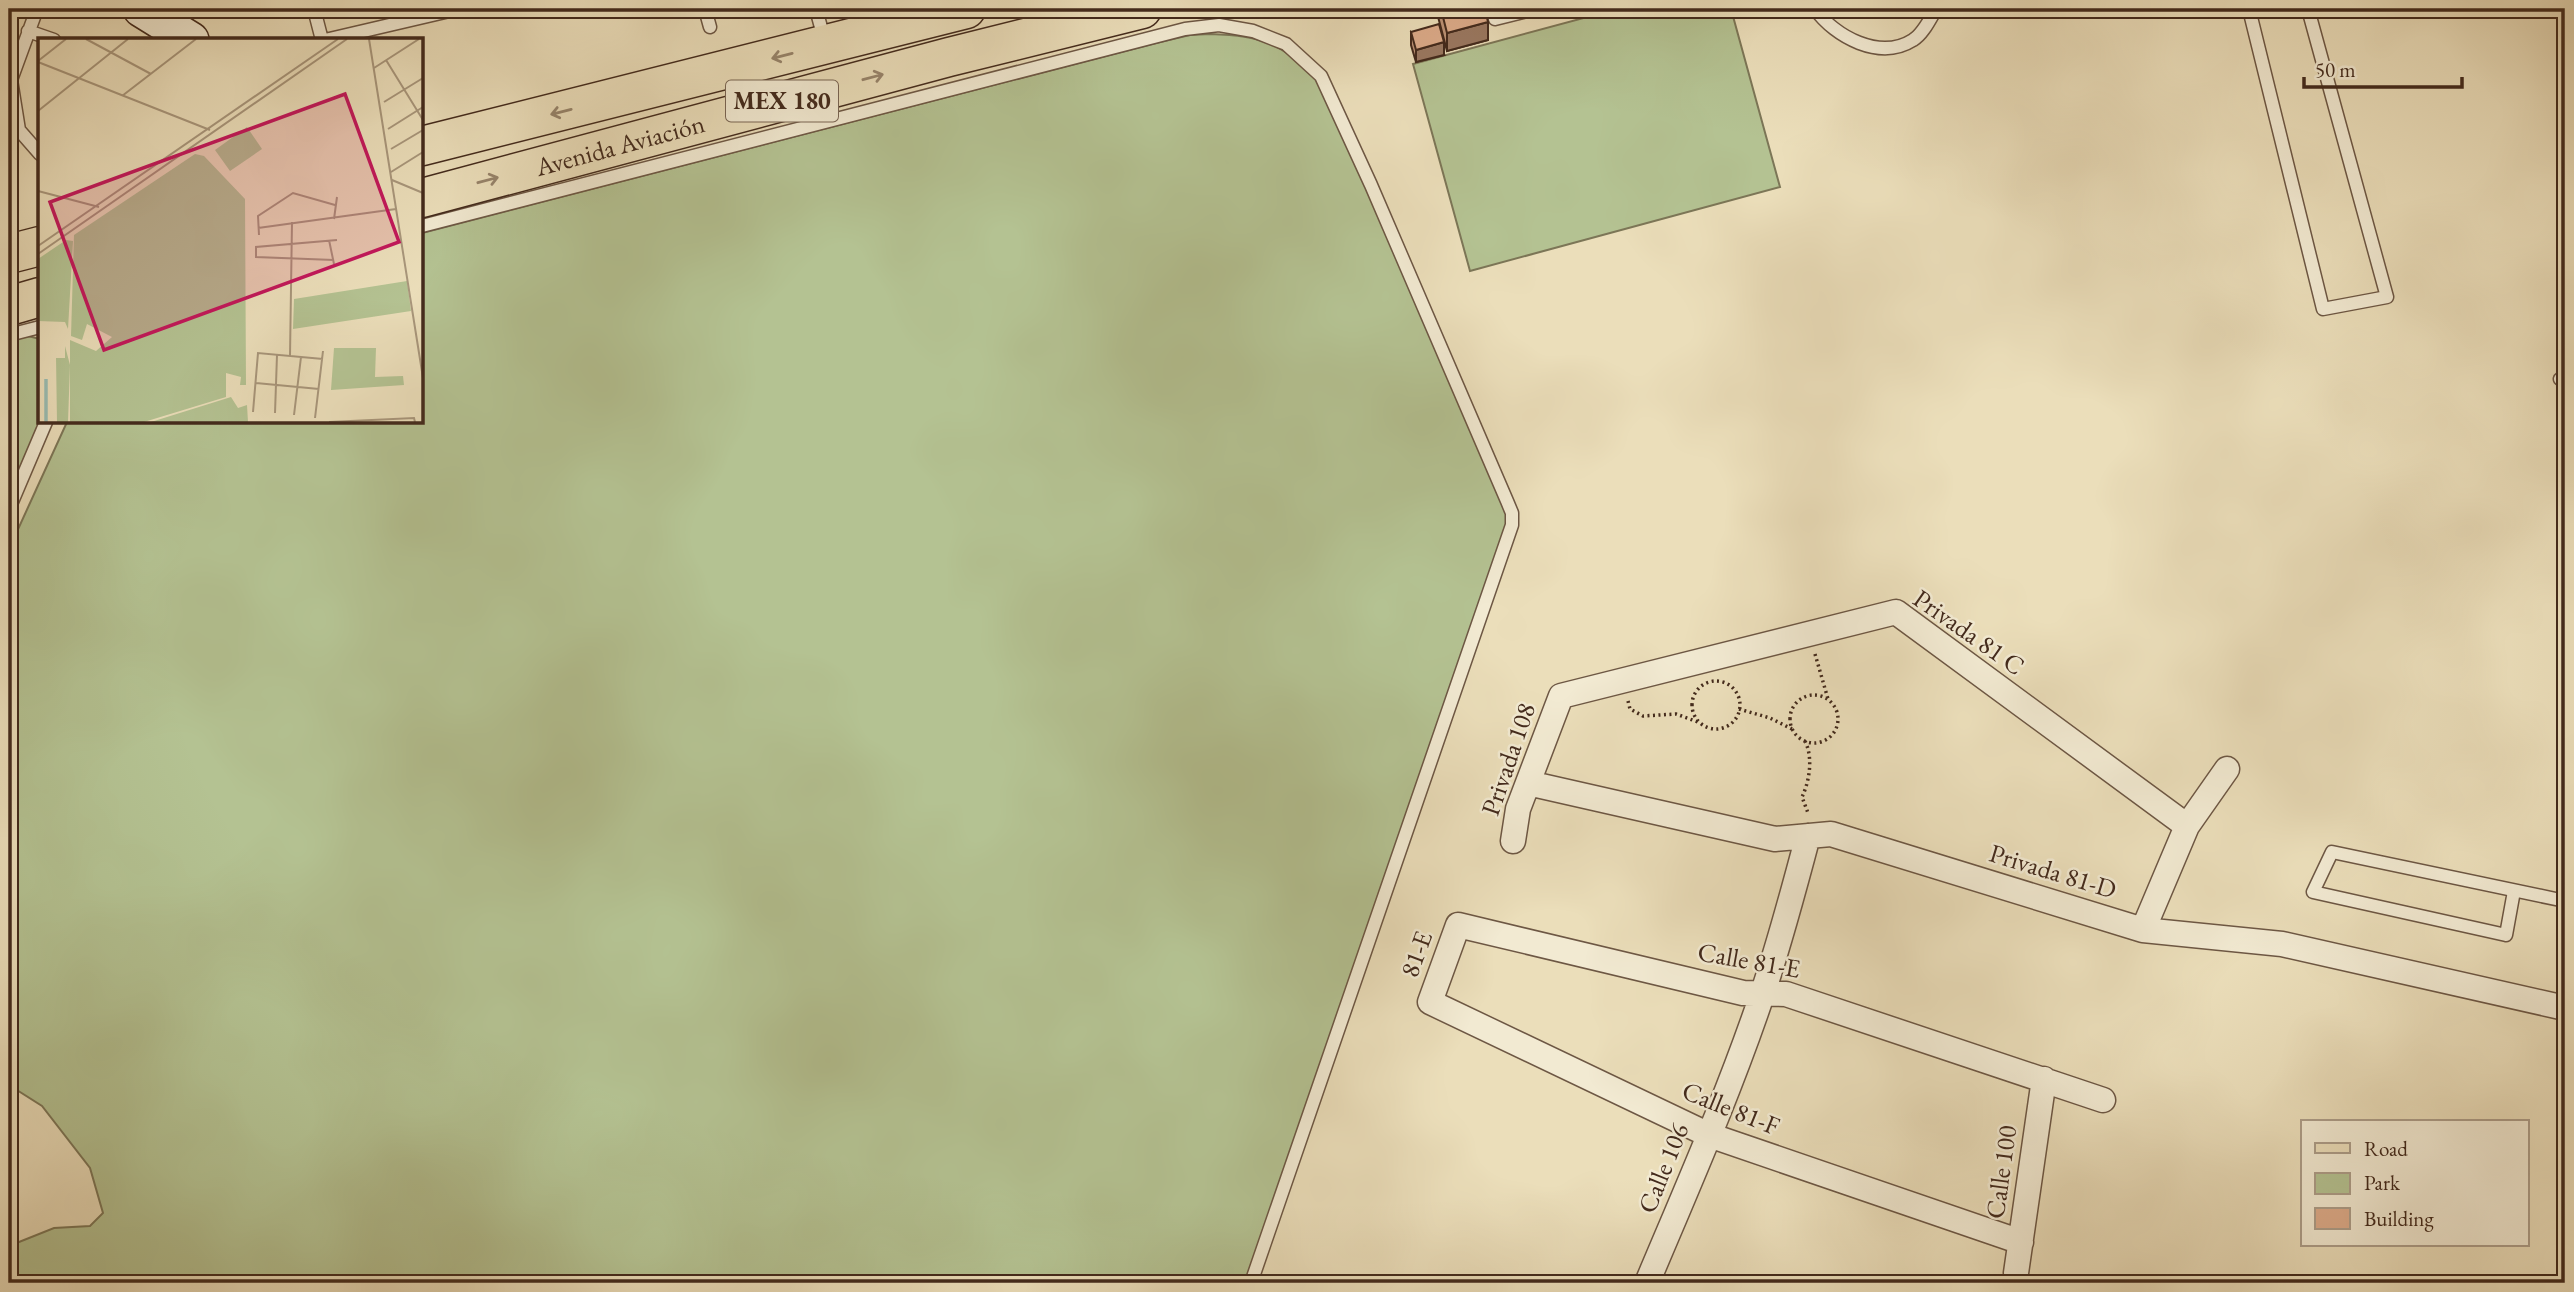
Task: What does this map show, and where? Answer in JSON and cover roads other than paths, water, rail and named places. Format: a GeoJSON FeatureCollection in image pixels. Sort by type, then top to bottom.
{"type":"FeatureCollection","features":[{"type":"Feature","properties":{"kind":"main road"},"geometry":{"type":"LineString","coordinates":[[142,9],[188,38]]}},
{"type":"Feature","properties":{"kind":"main road","name":"Avenida Aviación"},"geometry":{"type":"LineString","coordinates":[[424,145],[966,9]]}},
{"type":"Feature","properties":{"kind":"main road","name":"Avenida Aviación"},"geometry":{"type":"LineString","coordinates":[[424,197],[923,64],[1142,9]]}},
{"type":"Feature","properties":{"kind":"main road"},"geometry":{"type":"LineString","coordinates":[[9,254],[38,247]]}},
{"type":"Feature","properties":{"kind":"main road"},"geometry":{"type":"LineString","coordinates":[[9,306],[38,299]]}},
{"type":"Feature","properties":{"kind":"street","name":"Privada 81 C"},"geometry":{"type":"LineString","coordinates":[[1561,696],[1896,612],[2187,826]]}},
{"type":"Feature","properties":{"kind":"street","name":"Privada 108"},"geometry":{"type":"LineString","coordinates":[[1513,841],[1518,809],[1561,696]]}},
{"type":"Feature","properties":{"kind":"street"},"geometry":{"type":"LineString","coordinates":[[2143,930],[2187,826],[2227,769]]}},
{"type":"Feature","properties":{"kind":"street","name":"Privada 81-D"},"geometry":{"type":"LineString","coordinates":[[1528,783],[1775,839],[1808,824],[1832,834],[2143,930],[2282,944],[2565,1008]]}},
{"type":"Feature","properties":{"kind":"street","name":"Calle 106"},"geometry":{"type":"LineString","coordinates":[[1647,1283],[1709,1135],[1763,993],[1788,917],[1808,824]]}},
{"type":"Feature","properties":{"kind":"street","name":"Calle 81-E"},"geometry":{"type":"LineString","coordinates":[[1458,925],[1732,991],[1786,994],[2103,1100]]}},
{"type":"Feature","properties":{"kind":"street","name":"81-E"},"geometry":{"type":"LineString","coordinates":[[1430,1002],[1458,925]]}},
{"type":"Feature","properties":{"kind":"street","name":"Calle 81-F"},"geometry":{"type":"LineString","coordinates":[[1430,1002],[1709,1135],[2021,1242]]}},
{"type":"Feature","properties":{"kind":"street","name":"Calle 100"},"geometry":{"type":"LineString","coordinates":[[2016,1273],[2044,1079]]}},
{"type":"Feature","properties":{"kind":"lane"},"geometry":{"type":"LineString","coordinates":[[37,9],[10,80],[19,130],[38,152]]}},
{"type":"Feature","properties":{"kind":"lane"},"geometry":{"type":"LineString","coordinates":[[314,9],[322,38]]}},
{"type":"Feature","properties":{"kind":"lane"},"geometry":{"type":"LineString","coordinates":[[332,38],[458,9]]}},
{"type":"Feature","properties":{"kind":"lane"},"geometry":{"type":"LineString","coordinates":[[705,9],[710,27]]}},
{"type":"Feature","properties":{"kind":"lane"},"geometry":{"type":"LineString","coordinates":[[816,9],[825,45]]}},
{"type":"Feature","properties":{"kind":"lane"},"geometry":{"type":"LineString","coordinates":[[1492,9],[1495,19],[1535,9]]}},
{"type":"Feature","properties":{"kind":"lane"},"geometry":{"type":"LineString","coordinates":[[1815,9],[1841,34],[1867,46],[1889,49],[1914,40],[1936,9]]}},
{"type":"Feature","properties":{"kind":"lane"},"geometry":{"type":"LineString","coordinates":[[2249,9],[2323,309],[2387,297],[2308,9]]}},
{"type":"Feature","properties":{"kind":"lane"},"geometry":{"type":"LineString","coordinates":[[424,225],[1185,29],[1219,25],[1253,31],[1286,44],[1321,76],[1507,501],[1512,513],[1512,525],[1251,1283]]}},
{"type":"Feature","properties":{"kind":"lane"},"geometry":{"type":"LineString","coordinates":[[28,31],[48,38]]}},
{"type":"Feature","properties":{"kind":"lane"},"geometry":{"type":"LineString","coordinates":[[9,335],[38,328]]}},
{"type":"Feature","properties":{"kind":"lane"},"geometry":{"type":"LineString","coordinates":[[9,509],[45,424]]}},
{"type":"Feature","properties":{"kind":"lane"},"geometry":{"type":"LineString","coordinates":[[2514,891],[2506,935],[2313,892],[2332,852],[2565,901]]}}]}
